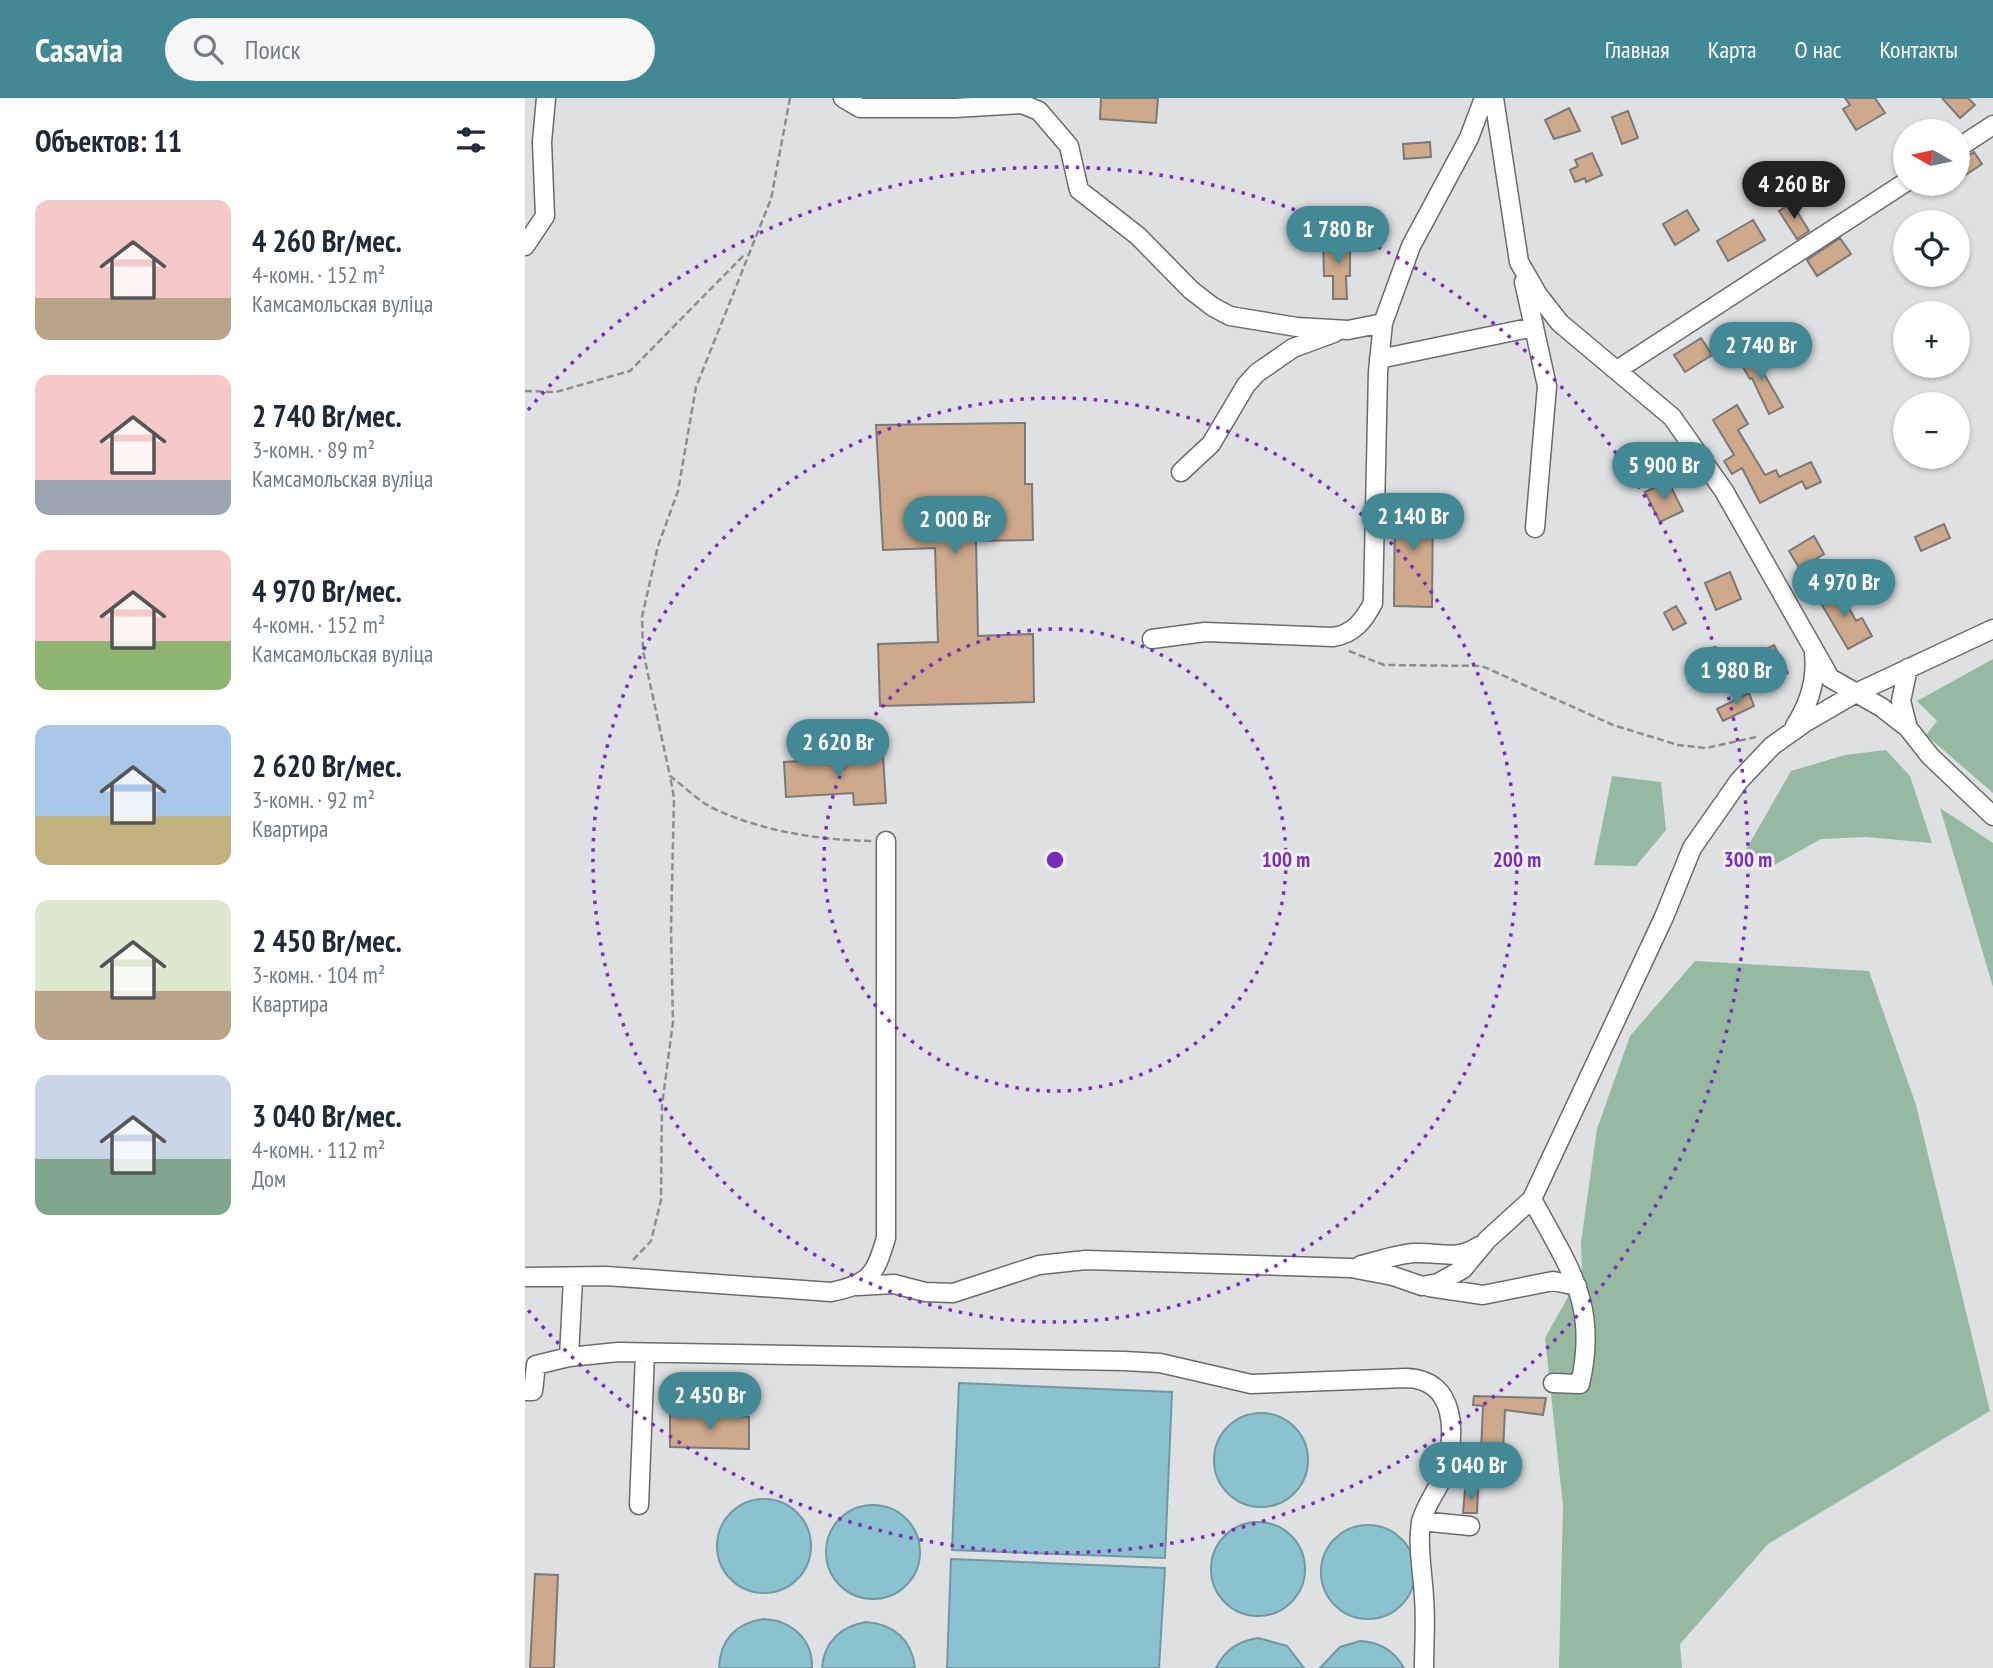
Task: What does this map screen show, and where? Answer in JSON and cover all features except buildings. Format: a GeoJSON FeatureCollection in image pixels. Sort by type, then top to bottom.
{"type":"FeatureCollection","features":[{"type":"Feature","properties":{"kind":"street"},"geometry":{"type":"LineString","coordinates":[[525,246],[545,216],[542,142],[546,98]]}},
{"type":"Feature","properties":{"kind":"street"},"geometry":{"type":"LineString","coordinates":[[843,98],[860,108],[955,108],[1022,104],[1039,111],[1069,146],[1079,190],[1138,236],[1191,290],[1213,307],[1240,318],[1297,327],[1348,330]]}},
{"type":"Feature","properties":{"kind":"street"},"geometry":{"type":"LineString","coordinates":[[1152,639],[1205,632],[1333,637],[1349,633],[1364,620],[1373,603],[1379,359],[1383,323],[1411,246],[1469,138],[1484,98]]}},
{"type":"Feature","properties":{"kind":"street"},"geometry":{"type":"LineString","coordinates":[[1494,98],[1519,262],[1547,386],[1535,528]]}},
{"type":"Feature","properties":{"kind":"street"},"geometry":{"type":"LineString","coordinates":[[1971,139],[1993,125]]}},
{"type":"Feature","properties":{"kind":"street"},"geometry":{"type":"LineString","coordinates":[[1617,370],[1893,190]]}},
{"type":"Feature","properties":{"kind":"street"},"geometry":{"type":"LineString","coordinates":[[1519,262],[1538,295],[1559,323],[1672,417],[1724,491],[1830,678],[1881,707],[1908,728],[1930,756],[1993,816]]}},
{"type":"Feature","properties":{"kind":"street"},"geometry":{"type":"LineString","coordinates":[[1181,472],[1211,444],[1246,385],[1258,373],[1293,348],[1322,336],[1383,323]]}},
{"type":"Feature","properties":{"kind":"street"},"geometry":{"type":"LineString","coordinates":[[1379,359],[1534,327]]}},
{"type":"Feature","properties":{"kind":"street"},"geometry":{"type":"LineString","coordinates":[[1422,1286],[1438,1283],[1455,1274],[1532,1199],[1664,917],[1692,848],[1754,763],[1793,729],[1856,693],[1993,629]]}},
{"type":"Feature","properties":{"kind":"street"},"geometry":{"type":"LineString","coordinates":[[1793,729],[1809,701],[1814,685],[1814,651]]}},
{"type":"Feature","properties":{"kind":"street"},"geometry":{"type":"LineString","coordinates":[[1908,668],[1901,692],[1901,707],[1908,728]]}},
{"type":"Feature","properties":{"kind":"street"},"geometry":{"type":"LineString","coordinates":[[858,1286],[878,1265],[886,1238],[885,841]]}},
{"type":"Feature","properties":{"kind":"street"},"geometry":{"type":"LineString","coordinates":[[1532,1199],[1577,1286],[1588,1329],[1580,1384],[1553,1383]]}},
{"type":"Feature","properties":{"kind":"street"},"geometry":{"type":"LineString","coordinates":[[1351,1268],[1416,1253],[1452,1257],[1469,1253],[1487,1240]]}},
{"type":"Feature","properties":{"kind":"street"},"geometry":{"type":"LineString","coordinates":[[525,1278],[605,1276],[831,1292],[858,1286],[894,1284],[925,1292],[953,1293],[1039,1265],[1086,1260],[1351,1268],[1381,1273],[1422,1286],[1483,1295],[1553,1281],[1577,1286]]}},
{"type":"Feature","properties":{"kind":"street"},"geometry":{"type":"LineString","coordinates":[[569,1357],[573,1278]]}},
{"type":"Feature","properties":{"kind":"street"},"geometry":{"type":"LineString","coordinates":[[525,1391],[533,1391],[536,1366],[569,1357],[618,1352],[1124,1361],[1160,1363],[1251,1384],[1420,1378],[1437,1387],[1451,1414],[1449,1454],[1443,1476],[1421,1521],[1425,1611],[1424,1668]]}},
{"type":"Feature","properties":{"kind":"street"},"geometry":{"type":"LineString","coordinates":[[639,1505],[645,1353]]}},
{"type":"Feature","properties":{"kind":"street"},"geometry":{"type":"LineString","coordinates":[[1421,1521],[1471,1526]]}},
{"type":"Feature","properties":{"kind":"path"},"geometry":{"type":"LineString","coordinates":[[605,1276],[632,1260],[651,1241],[660,1200],[662,1105],[673,1022],[671,929],[674,798],[643,650],[642,617],[658,546],[678,491],[696,387],[747,252],[771,198],[790,98]]}},
{"type":"Feature","properties":{"kind":"path"},"geometry":{"type":"LineString","coordinates":[[525,391],[556,393],[630,371],[747,252]]}},
{"type":"Feature","properties":{"kind":"path"},"geometry":{"type":"LineString","coordinates":[[1333,637],[1348,651],[1375,663],[1482,666],[1613,725],[1678,745],[1706,748],[1763,735]]}},
{"type":"Feature","properties":{"kind":"path"},"geometry":{"type":"LineString","coordinates":[[670,776],[716,810],[772,830],[831,839],[885,841]]}},
{"type":"Feature","properties":{"kind":"green space"},"geometry":{"type":"Polygon","coordinates":[[[1993,659],[1993,793],[1926,735],[1937,721],[1917,701],[1993,659]]]}},
{"type":"Feature","properties":{"kind":"green space"},"geometry":{"type":"Polygon","coordinates":[[[1886,750],[1910,776],[1932,843],[1866,837],[1821,839],[1767,869],[1744,853],[1791,771],[1845,755],[1886,750]]]}},
{"type":"Feature","properties":{"kind":"green space"},"geometry":{"type":"Polygon","coordinates":[[[1612,776],[1661,782],[1666,830],[1636,866],[1594,865],[1612,776]]]}},
{"type":"Feature","properties":{"kind":"green space"},"geometry":{"type":"Polygon","coordinates":[[[1940,808],[1993,843],[1993,987],[1940,808]]]}},
{"type":"Feature","properties":{"kind":"green space"},"geometry":{"type":"Polygon","coordinates":[[[1695,961],[1869,971],[1916,1105],[1990,1411],[1768,1544],[1680,1644],[1682,1668],[1559,1668],[1563,1506],[1545,1338],[1582,1272],[1581,1242],[1597,1129],[1630,1036],[1695,961]]]}},
{"type":"Feature","properties":{"kind":"water"},"geometry":{"type":"Polygon","coordinates":[[[959,1383],[1172,1392],[1165,1558],[952,1550],[959,1383]]]}},
{"type":"Feature","properties":{"kind":"water"},"geometry":{"type":"Polygon","coordinates":[[[1261,1413],[1279,1417],[1294,1427],[1304,1442],[1308,1460],[1304,1478],[1294,1493],[1279,1503],[1261,1507],[1243,1503],[1228,1493],[1218,1478],[1214,1460],[1218,1442],[1228,1427],[1243,1417],[1261,1413]]]}},
{"type":"Feature","properties":{"kind":"water"},"geometry":{"type":"Polygon","coordinates":[[[764,1499],[782,1503],[797,1513],[807,1528],[811,1546],[807,1564],[797,1579],[782,1589],[764,1593],[746,1589],[731,1579],[721,1564],[717,1546],[721,1528],[731,1513],[746,1503],[764,1499]]]}},
{"type":"Feature","properties":{"kind":"water"},"geometry":{"type":"Polygon","coordinates":[[[873,1505],[891,1509],[906,1519],[916,1534],[920,1552],[916,1570],[906,1585],[891,1595],[873,1599],[855,1595],[840,1585],[830,1570],[826,1552],[830,1534],[840,1519],[855,1509],[873,1505]]]}},
{"type":"Feature","properties":{"kind":"water"},"geometry":{"type":"Polygon","coordinates":[[[1258,1522],[1276,1526],[1291,1536],[1301,1551],[1305,1569],[1301,1587],[1291,1602],[1276,1612],[1258,1616],[1240,1612],[1225,1602],[1215,1587],[1211,1569],[1215,1551],[1225,1536],[1240,1526],[1258,1522]]]}},
{"type":"Feature","properties":{"kind":"water"},"geometry":{"type":"Polygon","coordinates":[[[1368,1525],[1386,1529],[1401,1539],[1411,1554],[1415,1572],[1411,1590],[1401,1605],[1386,1615],[1368,1619],[1350,1615],[1335,1605],[1325,1590],[1321,1572],[1325,1554],[1335,1539],[1350,1529],[1368,1525]]]}},
{"type":"Feature","properties":{"kind":"water"},"geometry":{"type":"Polygon","coordinates":[[[951,1559],[1165,1568],[1159,1668],[947,1668],[951,1559]]]}},
{"type":"Feature","properties":{"kind":"water"},"geometry":{"type":"Polygon","coordinates":[[[763,1619],[783,1623],[798,1633],[809,1648],[812,1668],[719,1668],[723,1649],[731,1634],[745,1624],[763,1619]]]}},
{"type":"Feature","properties":{"kind":"water"},"geometry":{"type":"Polygon","coordinates":[[[866,1622],[885,1626],[900,1635],[910,1649],[915,1668],[822,1668],[826,1650],[835,1637],[849,1627],[866,1622]]]}},
{"type":"Feature","properties":{"kind":"water"},"geometry":{"type":"Polygon","coordinates":[[[1258,1638],[1287,1646],[1304,1668],[1216,1668],[1233,1647],[1258,1638]]]}},
{"type":"Feature","properties":{"kind":"water"},"geometry":{"type":"Polygon","coordinates":[[[1360,1641],[1386,1648],[1404,1668],[1320,1668],[1340,1647],[1360,1641]]]}}]}
